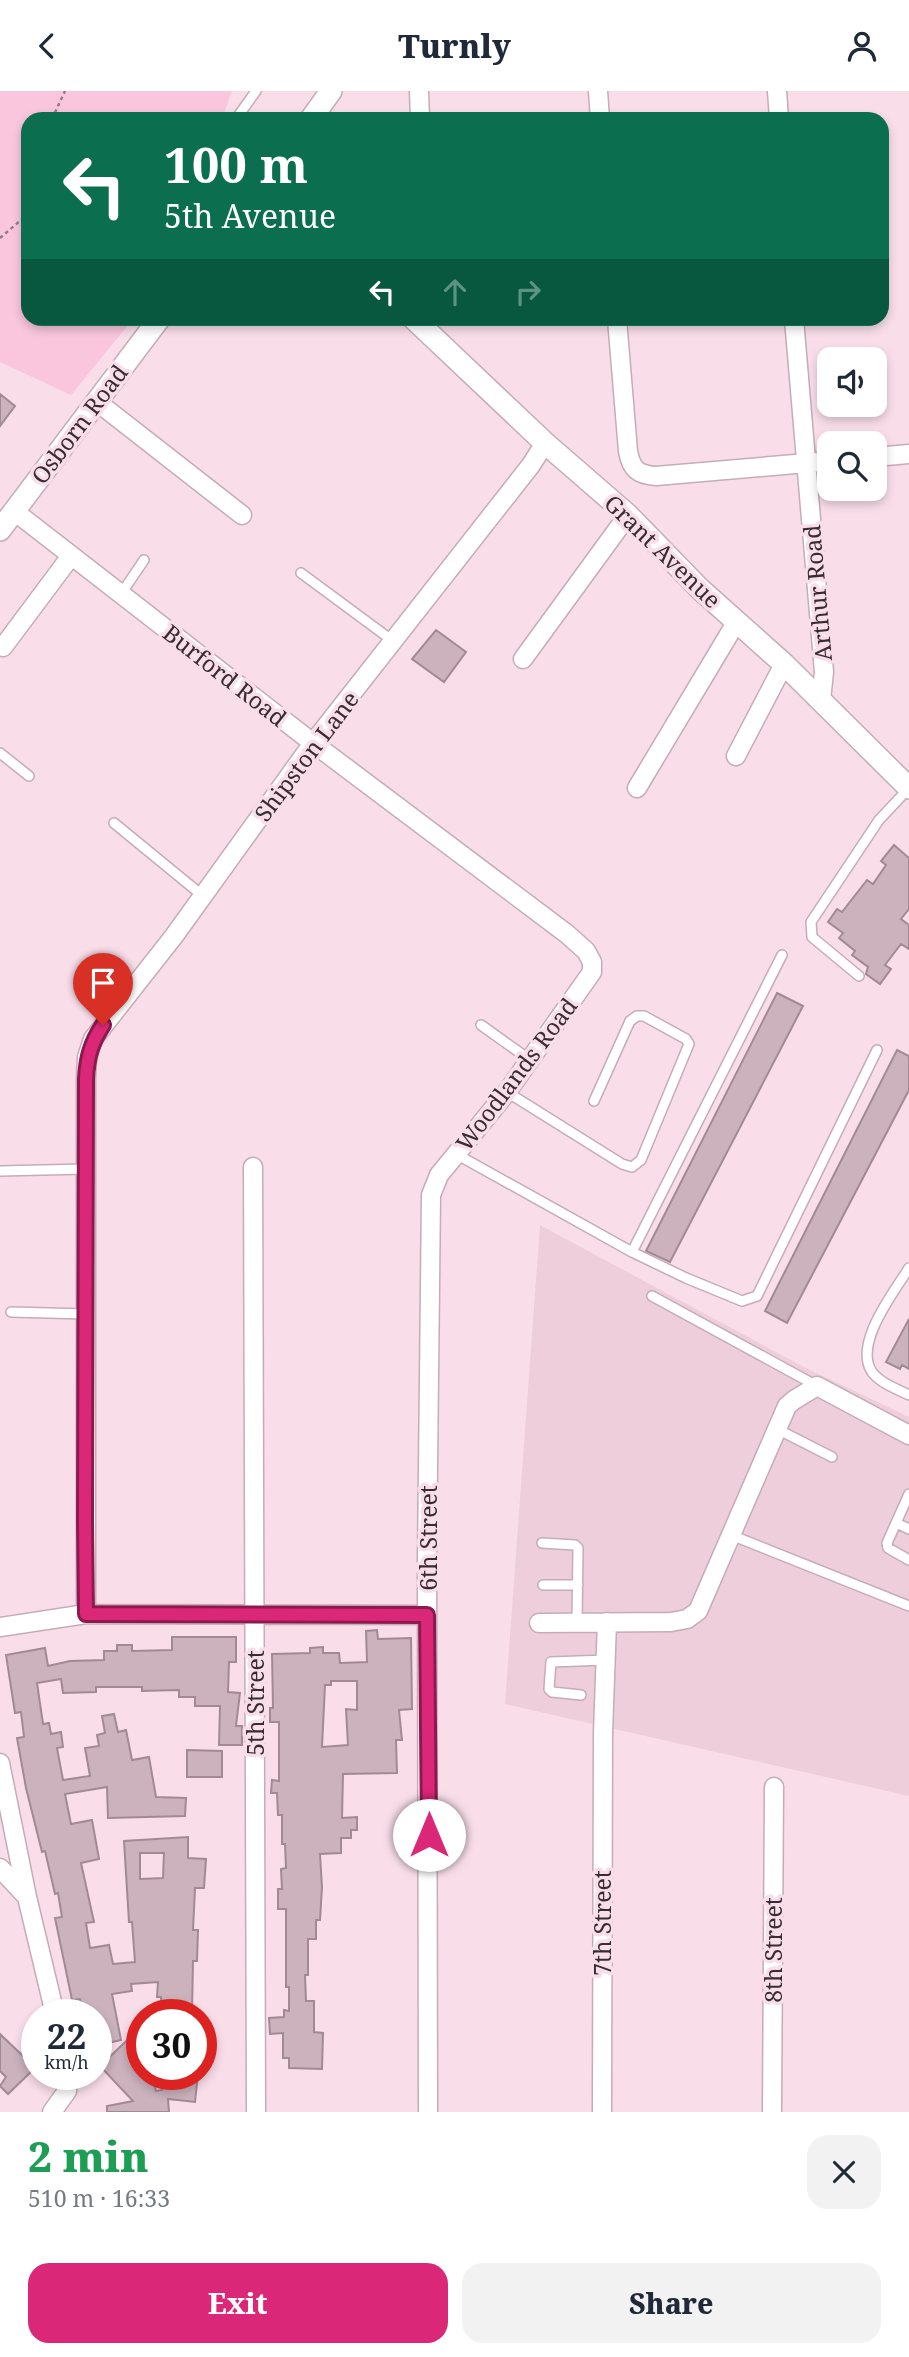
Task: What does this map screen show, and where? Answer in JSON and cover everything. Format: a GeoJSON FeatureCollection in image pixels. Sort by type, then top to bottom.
{"type":"FeatureCollection","features":[{"type":"Feature","properties":{"kind":"street"},"geometry":{"type":"LineString","coordinates":[[316,112],[331,91]]}},
{"type":"Feature","properties":{"kind":"street"},"geometry":{"type":"LineString","coordinates":[[418,91],[420,112]]}},
{"type":"Feature","properties":{"kind":"street"},"geometry":{"type":"LineString","coordinates":[[598,91],[600,112]]}},
{"type":"Feature","properties":{"kind":"street"},"geometry":{"type":"LineString","coordinates":[[777,91],[778,112]]}},
{"type":"Feature","properties":{"kind":"street","name":"Osborn Road"},"geometry":{"type":"LineString","coordinates":[[0,530],[11,508],[154,326]]}},
{"type":"Feature","properties":{"kind":"street","name":"Grant Avenue"},"geometry":{"type":"LineString","coordinates":[[425,326],[545,443],[628,515],[700,589],[784,664],[909,788]]}},
{"type":"Feature","properties":{"kind":"street"},"geometry":{"type":"LineString","coordinates":[[618,326],[628,451],[630,464],[636,471],[645,476],[656,477],[817,462]]}},
{"type":"Feature","properties":{"kind":"street","name":"Arthur Road"},"geometry":{"type":"LineString","coordinates":[[795,326],[824,672],[821,700]]}},
{"type":"Feature","properties":{"kind":"street"},"geometry":{"type":"LineString","coordinates":[[96,401],[242,515]]}},
{"type":"Feature","properties":{"kind":"street","name":"Shipston Lane"},"geometry":{"type":"LineString","coordinates":[[86,1614],[86,1079],[93,1039],[203,896],[313,744],[531,465],[545,443]]}},
{"type":"Feature","properties":{"kind":"street"},"geometry":{"type":"LineString","coordinates":[[887,456],[909,454]]}},
{"type":"Feature","properties":{"kind":"street","name":"Burford Road"},"geometry":{"type":"LineString","coordinates":[[11,508],[313,744],[581,945],[589,955],[592,972]]}},
{"type":"Feature","properties":{"kind":"street"},"geometry":{"type":"LineString","coordinates":[[523,659],[628,515]]}},
{"type":"Feature","properties":{"kind":"street"},"geometry":{"type":"LineString","coordinates":[[3,647],[71,556]]}},
{"type":"Feature","properties":{"kind":"street"},"geometry":{"type":"LineString","coordinates":[[638,788],[737,621]]}},
{"type":"Feature","properties":{"kind":"street"},"geometry":{"type":"LineString","coordinates":[[736,756],[784,664]]}},
{"type":"Feature","properties":{"kind":"street","name":"Woodlands Road"},"geometry":{"type":"LineString","coordinates":[[439,1175],[507,1092],[592,972]]}},
{"type":"Feature","properties":{"kind":"street","name":"5th Street"},"geometry":{"type":"LineString","coordinates":[[253,1167],[256,2112]]}},
{"type":"Feature","properties":{"kind":"street","name":"6th Street"},"geometry":{"type":"LineString","coordinates":[[428,2112],[429,1216],[431,1195],[439,1175]]}},
{"type":"Feature","properties":{"kind":"street"},"geometry":{"type":"LineString","coordinates":[[539,1623],[687,1619],[698,1611],[787,1406],[817,1386],[909,1435]]}},
{"type":"Feature","properties":{"kind":"street"},"geometry":{"type":"LineString","coordinates":[[0,1627],[86,1614],[427,1615]]}},
{"type":"Feature","properties":{"kind":"street","name":"7th Street"},"geometry":{"type":"LineString","coordinates":[[602,2112],[603,1733],[607,1622]]}},
{"type":"Feature","properties":{"kind":"street"},"geometry":{"type":"LineString","coordinates":[[0,1763],[51,1999]]}},
{"type":"Feature","properties":{"kind":"street","name":"8th Street"},"geometry":{"type":"LineString","coordinates":[[772,2112],[774,1787]]}},
{"type":"Feature","properties":{"kind":"street"},"geometry":{"type":"LineString","coordinates":[[0,1868],[27,1896]]}},
{"type":"Feature","properties":{"kind":"street"},"geometry":{"type":"LineString","coordinates":[[52,2112],[68,2090]]}},
{"type":"Feature","properties":{"kind":"lane"},"geometry":{"type":"LineString","coordinates":[[241,112],[256,91]]}},
{"type":"Feature","properties":{"kind":"lane"},"geometry":{"type":"LineString","coordinates":[[121,594],[144,560]]}},
{"type":"Feature","properties":{"kind":"lane"},"geometry":{"type":"LineString","coordinates":[[302,573],[393,641]]}},
{"type":"Feature","properties":{"kind":"lane"},"geometry":{"type":"LineString","coordinates":[[0,753],[29,776]]}},
{"type":"Feature","properties":{"kind":"lane"},"geometry":{"type":"LineString","coordinates":[[859,976],[812,937],[811,922],[879,820],[909,788]]}},
{"type":"Feature","properties":{"kind":"lane"},"geometry":{"type":"LineString","coordinates":[[114,823],[203,896]]}},
{"type":"Feature","properties":{"kind":"lane"},"geometry":{"type":"LineString","coordinates":[[632,1251],[782,955]]}},
{"type":"Feature","properties":{"kind":"lane"},"geometry":{"type":"LineString","coordinates":[[507,1092],[622,1164],[632,1167],[641,1160],[689,1044],[686,1039],[644,1016],[630,1020],[594,1101]]}},
{"type":"Feature","properties":{"kind":"lane"},"geometry":{"type":"LineString","coordinates":[[481,1025],[530,1060]]}},
{"type":"Feature","properties":{"kind":"lane"},"geometry":{"type":"LineString","coordinates":[[456,1154],[632,1251],[741,1301],[757,1296],[877,1050]]}},
{"type":"Feature","properties":{"kind":"lane"},"geometry":{"type":"LineString","coordinates":[[0,1171],[86,1169]]}},
{"type":"Feature","properties":{"kind":"lane"},"geometry":{"type":"LineString","coordinates":[[909,1268],[869,1339],[866,1353],[873,1374],[909,1395]]}},
{"type":"Feature","properties":{"kind":"lane"},"geometry":{"type":"LineString","coordinates":[[652,1296],[817,1386]]}},
{"type":"Feature","properties":{"kind":"lane"},"geometry":{"type":"LineString","coordinates":[[11,1312],[86,1314]]}},
{"type":"Feature","properties":{"kind":"lane"},"geometry":{"type":"LineString","coordinates":[[777,1429],[832,1457]]}},
{"type":"Feature","properties":{"kind":"lane"},"geometry":{"type":"LineString","coordinates":[[909,1494],[887,1543],[888,1548],[909,1560]]}},
{"type":"Feature","properties":{"kind":"lane"},"geometry":{"type":"LineString","coordinates":[[896,1523],[909,1529]]}},
{"type":"Feature","properties":{"kind":"lane"},"geometry":{"type":"LineString","coordinates":[[731,1535],[909,1606]]}},
{"type":"Feature","properties":{"kind":"lane"},"geometry":{"type":"LineString","coordinates":[[542,1543],[575,1545],[578,1548],[577,1622]]}},
{"type":"Feature","properties":{"kind":"lane"},"geometry":{"type":"LineString","coordinates":[[543,1585],[578,1585]]}},
{"type":"Feature","properties":{"kind":"lane"},"geometry":{"type":"LineString","coordinates":[[580,1695],[552,1692],[551,1661],[606,1660]]}},
{"type":"Feature","properties":{"kind":"path"},"geometry":{"type":"LineString","coordinates":[[55,112],[65,91]]}},
{"type":"Feature","properties":{"kind":"path"},"geometry":{"type":"LineString","coordinates":[[0,238],[21,220]]}},
{"type":"Feature","properties":{"kind":"shaded area"},"geometry":{"type":"Polygon","coordinates":[[[0,91],[232,91],[224,112],[21,112],[21,326],[127,326],[71,395],[0,362],[0,91]]]}},
{"type":"Feature","properties":{"kind":"shaded area"},"geometry":{"type":"Polygon","coordinates":[[[540,1225],[802,1366],[909,1417],[909,1796],[505,1704],[540,1225]]]}},
{"type":"Feature","properties":{"kind":"building"},"geometry":{"type":"Polygon","coordinates":[[[0,394],[15,406],[0,426],[0,394]]]}},
{"type":"Feature","properties":{"kind":"building"},"geometry":{"type":"Polygon","coordinates":[[[436,630],[466,652],[444,682],[412,659],[436,630]]]}},
{"type":"Feature","properties":{"kind":"building"},"geometry":{"type":"Polygon","coordinates":[[[894,845],[909,858],[909,909],[901,919],[909,925],[909,949],[901,944],[885,965],[891,969],[880,984],[866,974],[868,967],[852,955],[855,951],[839,938],[843,933],[828,922],[837,909],[842,912],[867,880],[873,884],[886,865],[881,861],[894,845]]]}},
{"type":"Feature","properties":{"kind":"building"},"geometry":{"type":"Polygon","coordinates":[[[777,993],[803,1006],[670,1262],[646,1251],[777,993]]]}},
{"type":"Feature","properties":{"kind":"building"},"geometry":{"type":"Polygon","coordinates":[[[897,1050],[909,1056],[909,1090],[787,1323],[765,1311],[897,1050]]]}},
{"type":"Feature","properties":{"kind":"building"},"geometry":{"type":"Polygon","coordinates":[[[909,1319],[909,1369],[902,1365],[900,1369],[886,1362],[909,1319]]]}},
{"type":"Feature","properties":{"kind":"building"},"geometry":{"type":"Polygon","coordinates":[[[377,1630],[378,1639],[411,1638],[412,1709],[399,1710],[402,1740],[396,1740],[397,1773],[343,1774],[342,1818],[357,1817],[357,1830],[351,1830],[351,1838],[341,1838],[341,1853],[320,1854],[320,1920],[316,1920],[316,1939],[308,1939],[308,1975],[305,1975],[306,2001],[314,2001],[314,2032],[323,2033],[322,2069],[289,2068],[289,2058],[283,2058],[283,2033],[270,2034],[269,2018],[284,2017],[284,2010],[289,2011],[289,1987],[286,1987],[286,1909],[278,1909],[278,1889],[282,1889],[281,1869],[286,1868],[285,1844],[282,1844],[282,1815],[278,1815],[277,1793],[271,1793],[272,1780],[279,1781],[279,1722],[270,1722],[270,1708],[273,1708],[272,1654],[310,1653],[310,1648],[323,1647],[323,1653],[339,1653],[340,1663],[367,1662],[366,1631],[377,1630]],[[331,1681],[331,1685],[325,1685],[322,1747],[348,1745],[346,1709],[357,1710],[357,1681],[331,1681]]]}},
{"type":"Feature","properties":{"kind":"building"},"geometry":{"type":"Polygon","coordinates":[[[172,1637],[236,1637],[236,1662],[229,1662],[228,1692],[240,1693],[236,1726],[242,1726],[242,1745],[219,1745],[220,1706],[195,1706],[195,1697],[179,1697],[179,1690],[142,1691],[142,1687],[96,1687],[96,1692],[63,1693],[61,1679],[37,1683],[43,1724],[49,1723],[51,1734],[61,1732],[63,1747],[57,1748],[63,1780],[90,1776],[85,1748],[99,1746],[97,1735],[105,1733],[102,1716],[114,1714],[118,1732],[126,1730],[132,1760],[149,1757],[156,1797],[186,1798],[185,1816],[108,1818],[107,1787],[65,1794],[71,1824],[92,1820],[99,1859],[81,1863],[94,1922],[86,1923],[90,1948],[109,1945],[113,1964],[135,1962],[132,1922],[129,1922],[124,1841],[188,1837],[188,1858],[206,1859],[204,1888],[195,1888],[193,1930],[198,1930],[197,1961],[193,1961],[192,1999],[161,1999],[157,1997],[158,1982],[131,1984],[132,1991],[112,1994],[121,2040],[112,2042],[112,1999],[72,1999],[55,1918],[62,1917],[58,1893],[55,1894],[45,1851],[42,1852],[26,1788],[17,1738],[24,1737],[21,1712],[15,1713],[6,1655],[45,1648],[48,1666],[70,1661],[104,1660],[104,1651],[117,1651],[117,1645],[132,1645],[132,1651],[172,1650],[172,1637]],[[140,1853],[140,1879],[163,1878],[164,1853],[140,1853]]]}},
{"type":"Feature","properties":{"kind":"building"},"geometry":{"type":"Polygon","coordinates":[[[187,1750],[222,1751],[222,1777],[187,1777],[187,1750]]]}},
{"type":"Feature","properties":{"kind":"building"},"geometry":{"type":"Polygon","coordinates":[[[0,2034],[21,2054],[21,2081],[8,2094],[0,2086],[6,2077],[0,2071],[0,2034]]]}},
{"type":"Feature","properties":{"kind":"building"},"geometry":{"type":"Polygon","coordinates":[[[126,2041],[126,2090],[196,2090],[195,2102],[168,2099],[169,2112],[107,2112],[107,2106],[133,2101],[112,2079],[112,2055],[126,2041]]]}},
{"type":"Feature","properties":{"kind":"route"},"geometry":{"type":"LineString","coordinates":[[103,1025],[93,1039],[86,1079],[86,1614],[427,1615],[429,1835]]}}]}
